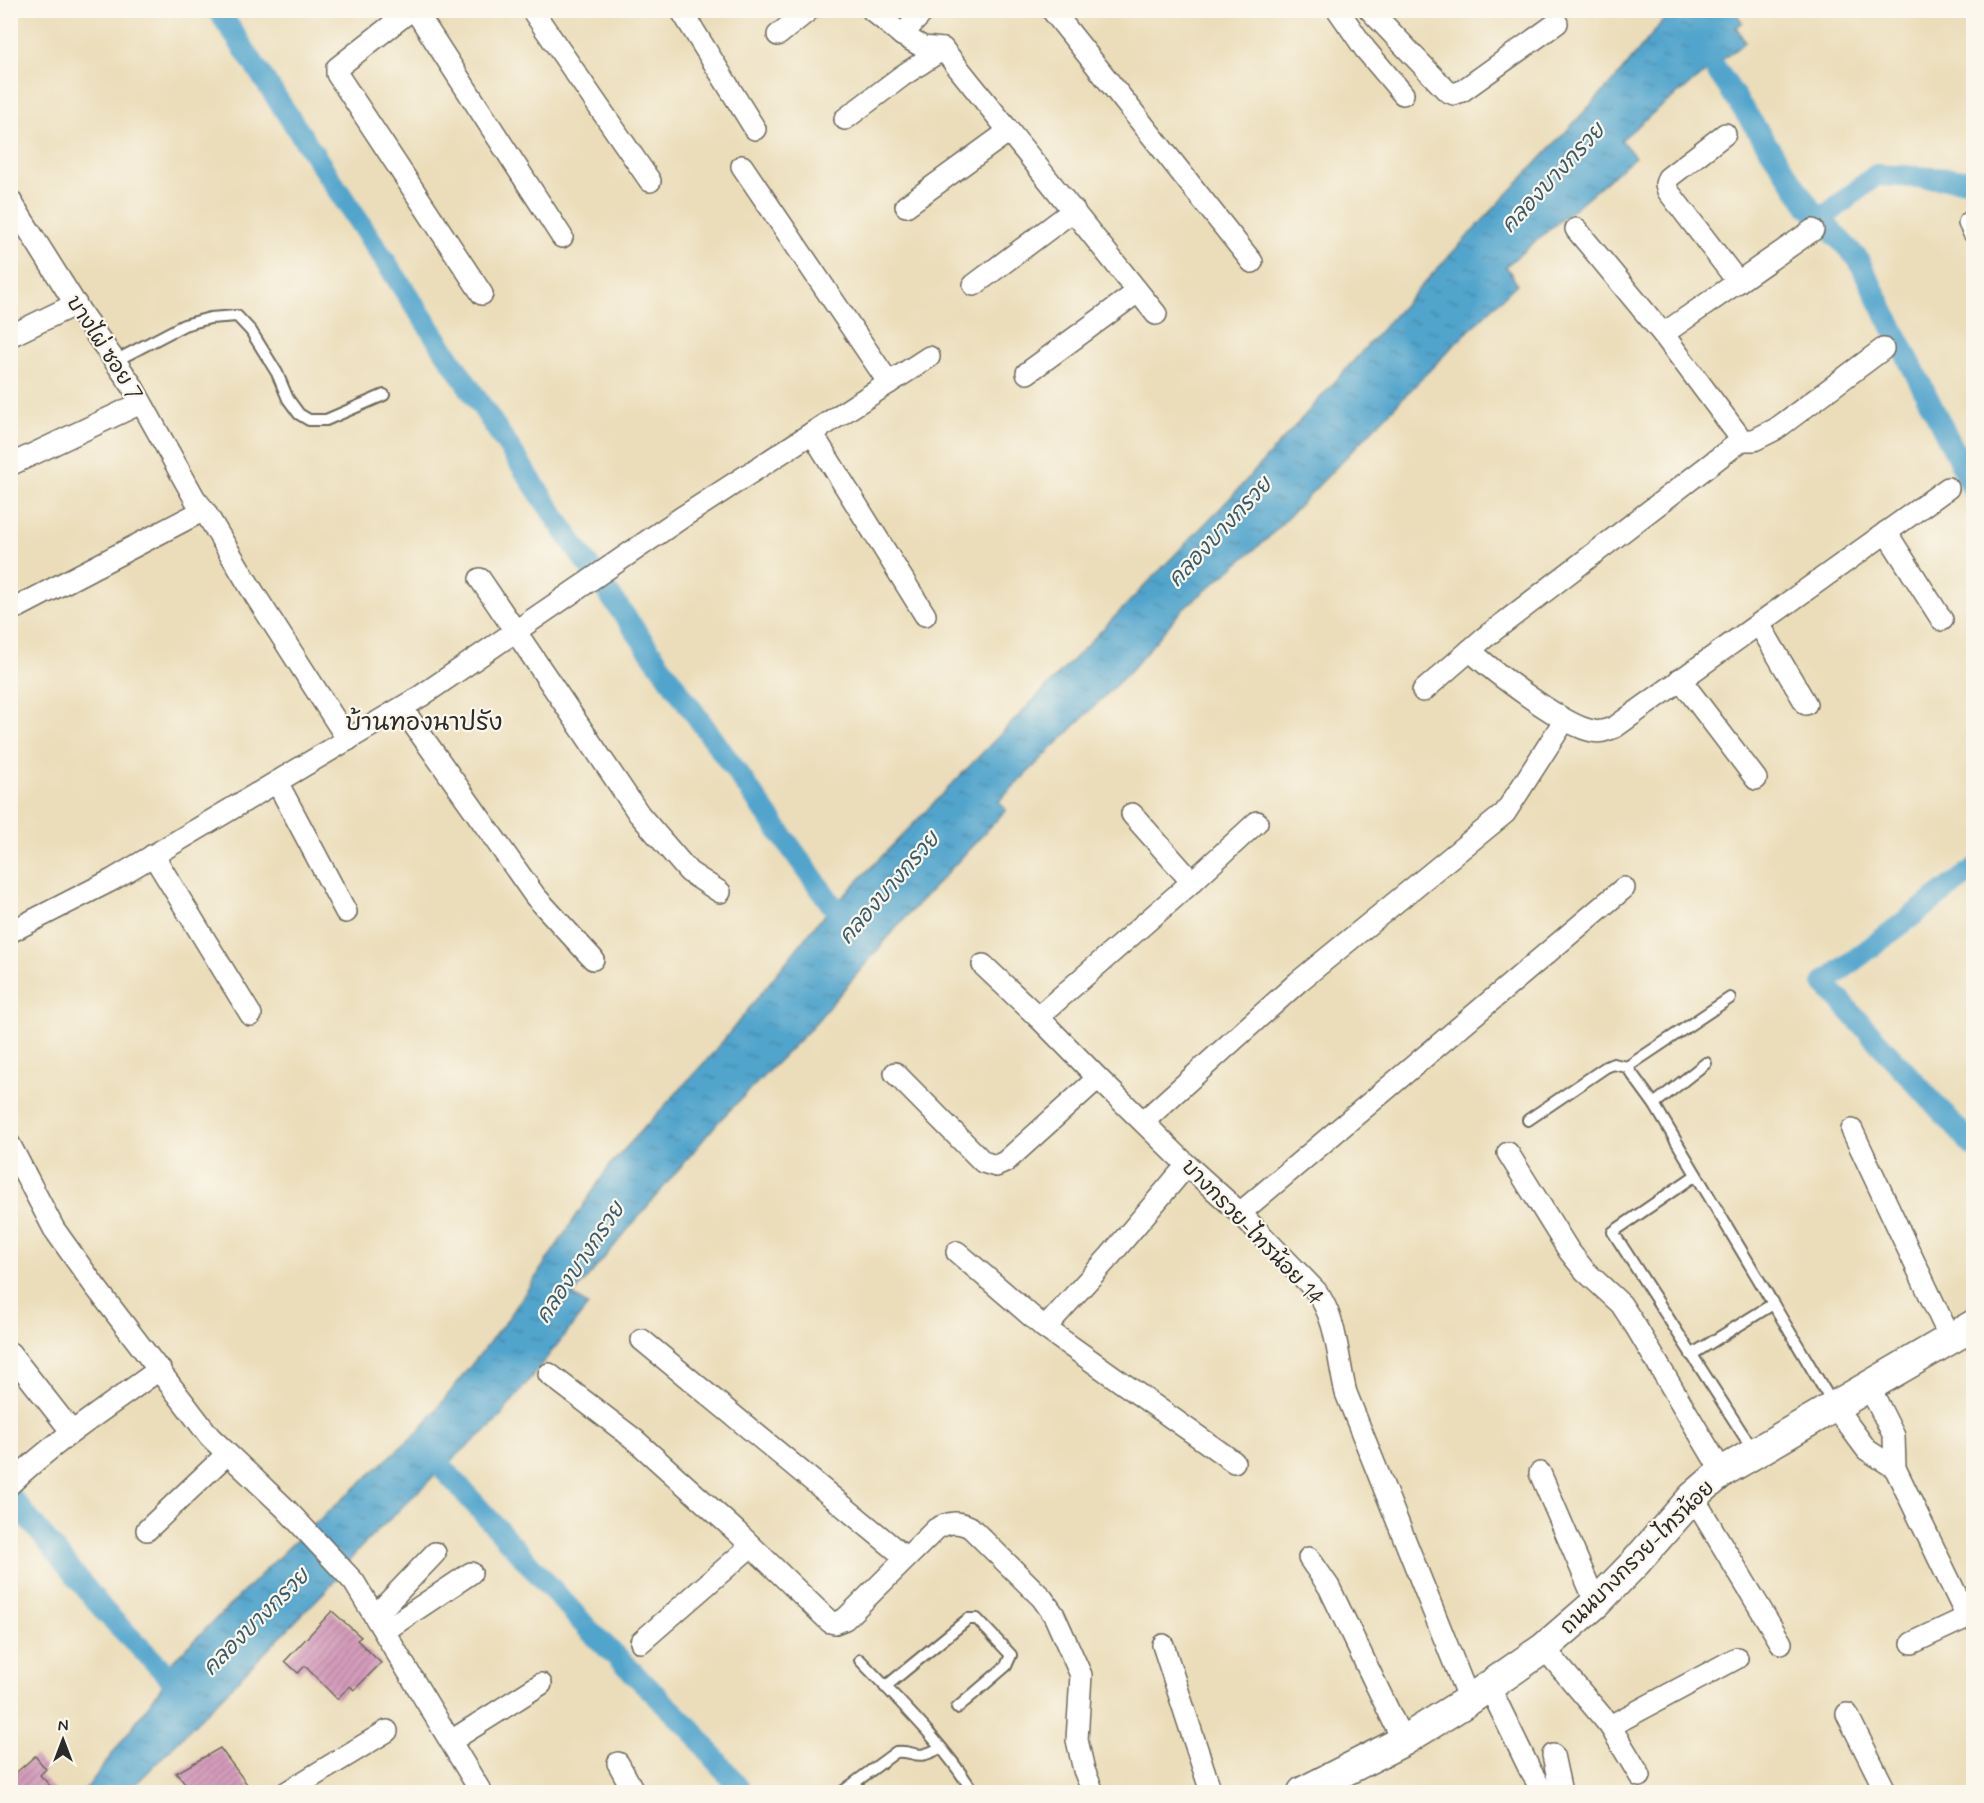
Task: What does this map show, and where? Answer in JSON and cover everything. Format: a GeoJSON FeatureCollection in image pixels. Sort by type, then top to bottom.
{"type":"FeatureCollection","features":[{"type":"Feature","properties":{"kind":"main road","name":"ถนนบางกรวย-ไทรน้อย"},"geometry":{"type":"LineString","coordinates":[[1303,1792],[1341,1784],[1544,1648],[1596,1603],[1693,1497],[1722,1472],[1962,1332]]}},
{"type":"Feature","properties":{"kind":"street"},"geometry":{"type":"LineString","coordinates":[[482,294],[337,74],[337,68],[413,10],[562,237]]}},
{"type":"Feature","properties":{"kind":"street"},"geometry":{"type":"LineString","coordinates":[[532,10],[650,181]]}},
{"type":"Feature","properties":{"kind":"street"},"geometry":{"type":"LineString","coordinates":[[681,10],[755,129]]}},
{"type":"Feature","properties":{"kind":"street"},"geometry":{"type":"LineString","coordinates":[[778,35],[809,10]]}},
{"type":"Feature","properties":{"kind":"street"},"geometry":{"type":"LineString","coordinates":[[872,10],[902,35],[923,46],[943,49],[1074,210],[1136,292],[1156,314]]}},
{"type":"Feature","properties":{"kind":"street"},"geometry":{"type":"LineString","coordinates":[[902,35],[925,10]]}},
{"type":"Feature","properties":{"kind":"street"},"geometry":{"type":"LineString","coordinates":[[1052,10],[1252,262]]}},
{"type":"Feature","properties":{"kind":"street"},"geometry":{"type":"LineString","coordinates":[[1338,10],[1365,49],[1403,94]]}},
{"type":"Feature","properties":{"kind":"street"},"geometry":{"type":"LineString","coordinates":[[1370,10],[1447,92],[1454,94],[1462,92],[1557,23]]}},
{"type":"Feature","properties":{"kind":"street"},"geometry":{"type":"LineString","coordinates":[[845,119],[902,76],[943,49]]}},
{"type":"Feature","properties":{"kind":"street"},"geometry":{"type":"LineString","coordinates":[[906,206],[1009,131]]}},
{"type":"Feature","properties":{"kind":"street"},"geometry":{"type":"LineString","coordinates":[[1725,134],[1668,178],[1666,184],[1668,191],[1738,282]]}},
{"type":"Feature","properties":{"kind":"street"},"geometry":{"type":"LineString","coordinates":[[742,166],[889,383]]}},
{"type":"Feature","properties":{"kind":"street","name":"บางไผ่ ซอย 7"},"geometry":{"type":"LineString","coordinates":[[10,200],[17,223],[115,361],[199,505],[348,740]]}},
{"type":"Feature","properties":{"kind":"street"},"geometry":{"type":"LineString","coordinates":[[974,285],[1074,210]]}},
{"type":"Feature","properties":{"kind":"street"},"geometry":{"type":"LineString","coordinates":[[1576,229],[1663,334],[1742,440]]}},
{"type":"Feature","properties":{"kind":"street"},"geometry":{"type":"LineString","coordinates":[[1663,334],[1813,230]]}},
{"type":"Feature","properties":{"kind":"street"},"geometry":{"type":"LineString","coordinates":[[1027,373],[1136,292]]}},
{"type":"Feature","properties":{"kind":"street"},"geometry":{"type":"LineString","coordinates":[[10,336],[76,304]]}},
{"type":"Feature","properties":{"kind":"street"},"geometry":{"type":"LineString","coordinates":[[1424,691],[1470,650],[1742,440],[1754,440],[1776,429],[1883,349]]}},
{"type":"Feature","properties":{"kind":"street"},"geometry":{"type":"LineString","coordinates":[[10,932],[112,880],[402,708],[613,565],[928,357]]}},
{"type":"Feature","properties":{"kind":"street"},"geometry":{"type":"LineString","coordinates":[[10,465],[141,403]]}},
{"type":"Feature","properties":{"kind":"street"},"geometry":{"type":"LineString","coordinates":[[812,433],[925,615]]}},
{"type":"Feature","properties":{"kind":"street"},"geometry":{"type":"LineString","coordinates":[[1470,650],[1484,663],[1564,721],[1590,731],[1601,732],[1615,727],[1948,488]]}},
{"type":"Feature","properties":{"kind":"street"},"geometry":{"type":"LineString","coordinates":[[18,607],[199,505]]}},
{"type":"Feature","properties":{"kind":"street"},"geometry":{"type":"LineString","coordinates":[[1886,532],[1942,620]]}},
{"type":"Feature","properties":{"kind":"street"},"geometry":{"type":"LineString","coordinates":[[480,579],[639,814],[689,872],[720,892]]}},
{"type":"Feature","properties":{"kind":"street"},"geometry":{"type":"LineString","coordinates":[[1759,624],[1806,704]]}},
{"type":"Feature","properties":{"kind":"street"},"geometry":{"type":"LineString","coordinates":[[1680,679],[1756,779]]}},
{"type":"Feature","properties":{"kind":"street"},"geometry":{"type":"LineString","coordinates":[[402,708],[536,896],[593,959]]}},
{"type":"Feature","properties":{"kind":"street"},"geometry":{"type":"LineString","coordinates":[[1144,1121],[1298,982],[1505,813],[1564,721]]}},
{"type":"Feature","properties":{"kind":"street"},"geometry":{"type":"LineString","coordinates":[[277,782],[346,912]]}},
{"type":"Feature","properties":{"kind":"street"},"geometry":{"type":"LineString","coordinates":[[1132,814],[1192,882]]}},
{"type":"Feature","properties":{"kind":"street"},"geometry":{"type":"LineString","coordinates":[[1038,1017],[1257,822]]}},
{"type":"Feature","properties":{"kind":"street"},"geometry":{"type":"LineString","coordinates":[[153,855],[251,1015]]}},
{"type":"Feature","properties":{"kind":"street"},"geometry":{"type":"LineString","coordinates":[[1240,1213],[1624,888]]}},
{"type":"Feature","properties":{"kind":"street","name":"บางกรวย-ไทรน้อย 14"},"geometry":{"type":"LineString","coordinates":[[983,965],[1187,1165],[1240,1213],[1325,1303],[1335,1332],[1346,1393],[1479,1693],[1543,1792]]}},
{"type":"Feature","properties":{"kind":"street"},"geometry":{"type":"LineString","coordinates":[[895,1073],[983,1162],[996,1166],[1005,1162],[1098,1078]]}},
{"type":"Feature","properties":{"kind":"street"},"geometry":{"type":"LineString","coordinates":[[1852,1130],[1962,1332]]}},
{"type":"Feature","properties":{"kind":"street"},"geometry":{"type":"LineString","coordinates":[[10,1146],[54,1229],[210,1437],[226,1455],[286,1509],[354,1582],[481,1792]]}},
{"type":"Feature","properties":{"kind":"street"},"geometry":{"type":"LineString","coordinates":[[1508,1153],[1569,1251],[1585,1271],[1621,1304],[1722,1472]]}},
{"type":"Feature","properties":{"kind":"street"},"geometry":{"type":"LineString","coordinates":[[1045,1328],[1187,1165]]}},
{"type":"Feature","properties":{"kind":"street"},"geometry":{"type":"LineString","coordinates":[[957,1252],[1045,1328],[1234,1462]]}},
{"type":"Feature","properties":{"kind":"street"},"geometry":{"type":"LineString","coordinates":[[642,1340],[906,1558]]}},
{"type":"Feature","properties":{"kind":"street"},"geometry":{"type":"LineString","coordinates":[[10,1353],[72,1432]]}},
{"type":"Feature","properties":{"kind":"street"},"geometry":{"type":"LineString","coordinates":[[11,1483],[72,1432],[160,1369]]}},
{"type":"Feature","properties":{"kind":"street"},"geometry":{"type":"LineString","coordinates":[[549,1374],[634,1439],[830,1622],[835,1623],[845,1619],[936,1529],[945,1524],[963,1524],[970,1527],[1042,1598],[1054,1615],[1081,1675],[1077,1740],[1084,1770],[1093,1792]]}},
{"type":"Feature","properties":{"kind":"street"},"geometry":{"type":"LineString","coordinates":[[1869,1386],[1894,1436],[1895,1468],[1970,1616],[1912,1643]]}},
{"type":"Feature","properties":{"kind":"street"},"geometry":{"type":"LineString","coordinates":[[1835,1407],[1867,1450],[1895,1468]]}},
{"type":"Feature","properties":{"kind":"street"},"geometry":{"type":"LineString","coordinates":[[147,1530],[226,1455]]}},
{"type":"Feature","properties":{"kind":"street"},"geometry":{"type":"LineString","coordinates":[[1540,1473],[1596,1603]]}},
{"type":"Feature","properties":{"kind":"street"},"geometry":{"type":"LineString","coordinates":[[1693,1497],[1780,1643]]}},
{"type":"Feature","properties":{"kind":"street"},"geometry":{"type":"LineString","coordinates":[[641,1642],[751,1546]]}},
{"type":"Feature","properties":{"kind":"street"},"geometry":{"type":"LineString","coordinates":[[379,1623],[435,1553]]}},
{"type":"Feature","properties":{"kind":"street"},"geometry":{"type":"LineString","coordinates":[[1309,1558],[1329,1587],[1403,1741]]}},
{"type":"Feature","properties":{"kind":"street"},"geometry":{"type":"LineString","coordinates":[[379,1623],[471,1573]]}},
{"type":"Feature","properties":{"kind":"street"},"geometry":{"type":"LineString","coordinates":[[1163,1645],[1210,1792]]}},
{"type":"Feature","properties":{"kind":"street"},"geometry":{"type":"LineString","coordinates":[[1544,1648],[1610,1726],[1640,1776]]}},
{"type":"Feature","properties":{"kind":"street"},"geometry":{"type":"LineString","coordinates":[[1610,1726],[1737,1658]]}},
{"type":"Feature","properties":{"kind":"street"},"geometry":{"type":"LineString","coordinates":[[451,1741],[541,1684]]}},
{"type":"Feature","properties":{"kind":"street"},"geometry":{"type":"LineString","coordinates":[[1847,1714],[1886,1792]]}},
{"type":"Feature","properties":{"kind":"street"},"geometry":{"type":"LineString","coordinates":[[287,1792],[387,1731]]}},
{"type":"Feature","properties":{"kind":"street"},"geometry":{"type":"LineString","coordinates":[[1553,1755],[1561,1792]]}},
{"type":"Feature","properties":{"kind":"street"},"geometry":{"type":"LineString","coordinates":[[618,1763],[634,1792]]}},
{"type":"Feature","properties":{"kind":"lane"},"geometry":{"type":"LineString","coordinates":[[115,361],[184,325],[210,318],[237,316],[251,331],[277,373],[288,399],[299,414],[309,420],[326,420],[384,395]]}},
{"type":"Feature","properties":{"kind":"lane"},"geometry":{"type":"LineString","coordinates":[[1626,1068],[1730,998]]}},
{"type":"Feature","properties":{"kind":"lane"},"geometry":{"type":"LineString","coordinates":[[1654,1104],[1706,1063]]}},
{"type":"Feature","properties":{"kind":"lane"},"geometry":{"type":"LineString","coordinates":[[1528,1120],[1606,1067],[1613,1064],[1626,1068],[1654,1104],[1835,1407]]}},
{"type":"Feature","properties":{"kind":"lane"},"geometry":{"type":"LineString","coordinates":[[1696,1175],[1613,1232],[1755,1453]]}},
{"type":"Feature","properties":{"kind":"lane"},"geometry":{"type":"LineString","coordinates":[[1691,1355],[1773,1304]]}},
{"type":"Feature","properties":{"kind":"lane"},"geometry":{"type":"LineString","coordinates":[[885,1687],[968,1619],[977,1619],[1011,1655],[1006,1666],[957,1708]]}},
{"type":"Feature","properties":{"kind":"lane"},"geometry":{"type":"LineString","coordinates":[[860,1660],[923,1727],[963,1776],[973,1792]]}},
{"type":"Feature","properties":{"kind":"lane"},"geometry":{"type":"LineString","coordinates":[[842,1792],[896,1752],[922,1756],[940,1748]]}},
{"type":"Feature","properties":{"kind":"water","name":"คลองบางกรวย"},"geometry":{"type":"Polygon","coordinates":[[[1671,11],[1735,11],[1742,22],[1736,27],[1745,42],[1621,140],[1635,157],[1506,266],[1517,284],[1453,346],[1267,539],[1181,611],[1133,668],[999,801],[1006,810],[903,920],[810,1029],[719,1121],[573,1295],[588,1306],[494,1424],[442,1468],[357,1551],[332,1584],[135,1785],[139,1792],[84,1792],[161,1688],[173,1661],[291,1545],[420,1430],[510,1316],[610,1165],[715,1051],[817,923],[1234,494],[1409,299],[1617,77],[1671,11]]]}},
{"type":"Feature","properties":{"kind":"building"},"geometry":{"type":"Polygon","coordinates":[[[332,1611],[361,1637],[357,1640],[381,1663],[354,1690],[350,1686],[337,1699],[305,1666],[298,1673],[285,1661],[332,1611]]]}},
{"type":"Feature","properties":{"kind":"building"},"geometry":{"type":"Polygon","coordinates":[[[220,1748],[253,1792],[192,1792],[176,1773],[220,1748]]]}},
{"type":"Feature","properties":{"kind":"building"},"geometry":{"type":"Polygon","coordinates":[[[35,1756],[46,1769],[40,1775],[56,1792],[10,1792],[10,1778],[35,1756]]]}},
{"type":"Feature","properties":{"kind":"waterway","name":"คลองบางกรวย"},"geometry":{"type":"LineString","coordinates":[[218,10],[576,548],[850,930]]}},
{"type":"Feature","properties":{"kind":"waterway"},"geometry":{"type":"LineString","coordinates":[[1698,42],[1809,207],[1858,259],[1974,490]]}},
{"type":"Feature","properties":{"kind":"waterway"},"geometry":{"type":"LineString","coordinates":[[1820,220],[1876,175],[1974,180]]}},
{"type":"Feature","properties":{"kind":"waterway"},"geometry":{"type":"LineString","coordinates":[[1974,869],[1824,983],[1974,1147]]}},
{"type":"Feature","properties":{"kind":"waterway"},"geometry":{"type":"LineString","coordinates":[[427,1451],[589,1630],[690,1728],[742,1792]]}},
{"type":"Feature","properties":{"kind":"waterway"},"geometry":{"type":"LineString","coordinates":[[10,1496],[106,1613],[184,1692]]}},
{"type":"Feature","properties":{"kind":"district","name":"บ้านทองนาปรัง"},"geometry":{"type":"Point","coordinates":[424,722]}}]}
